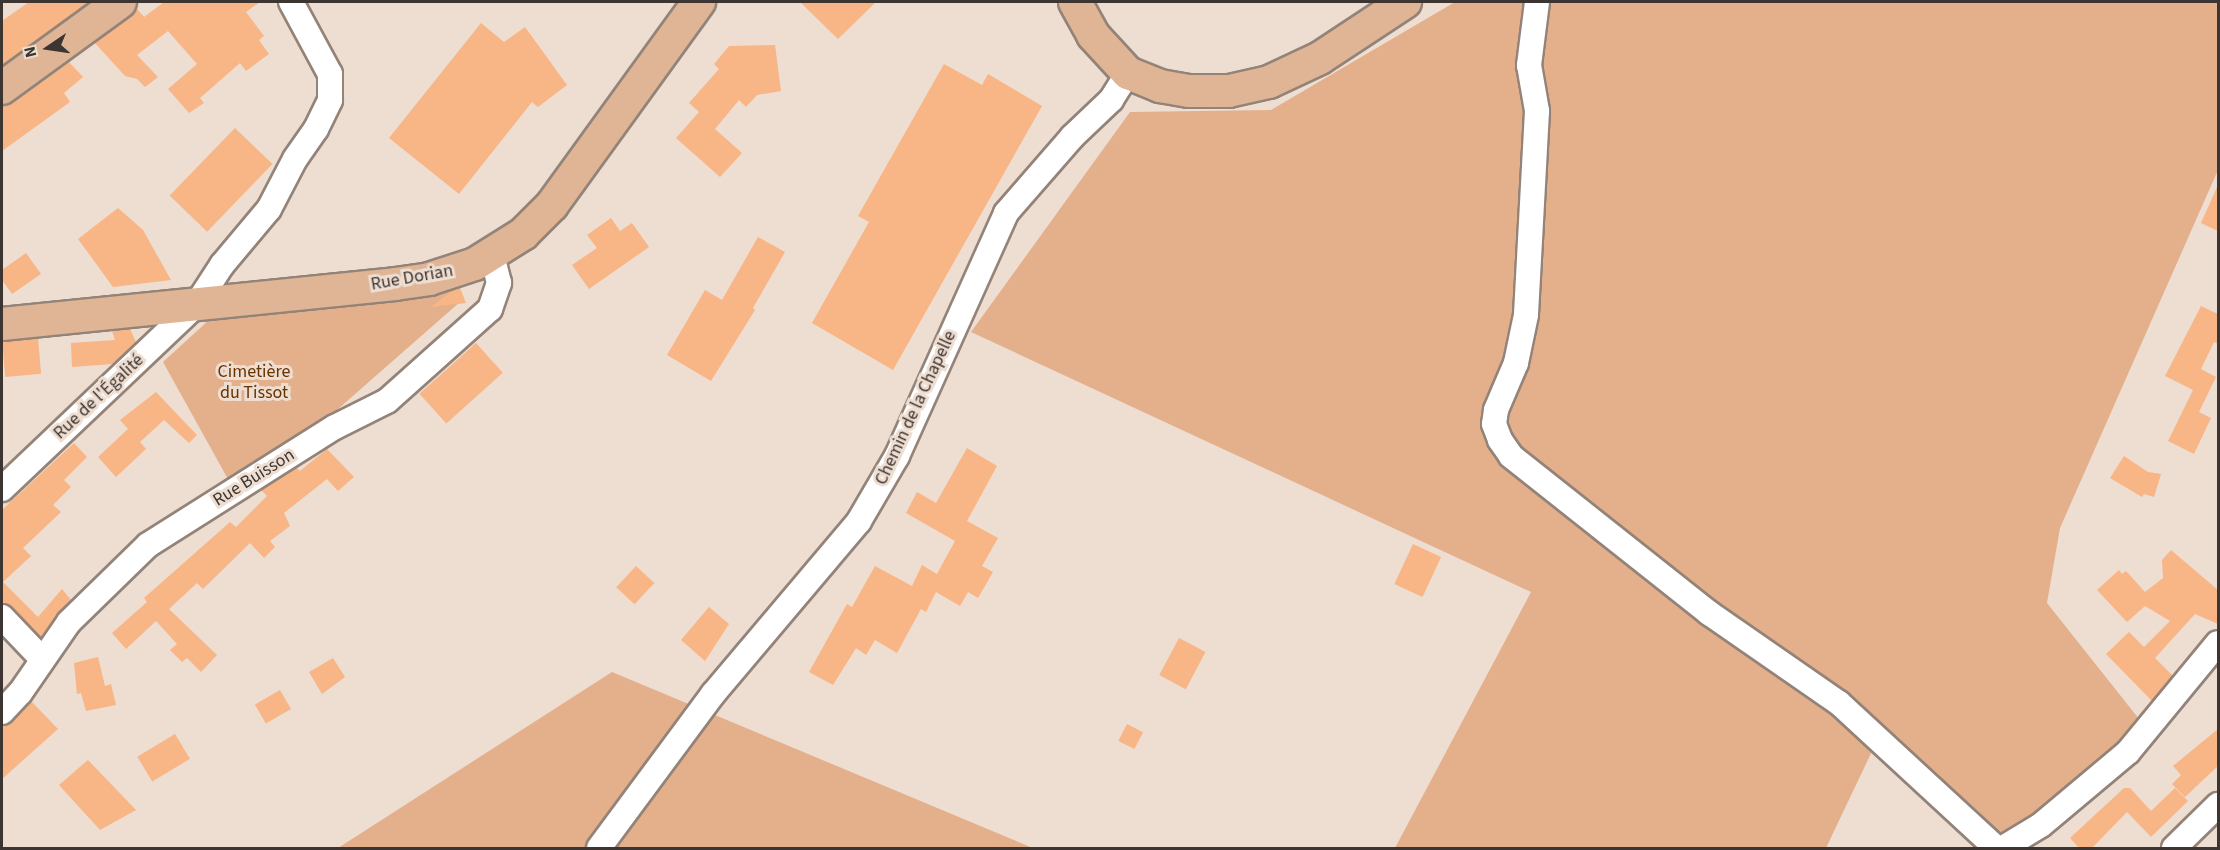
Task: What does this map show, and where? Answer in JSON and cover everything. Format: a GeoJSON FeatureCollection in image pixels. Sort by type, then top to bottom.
{"type":"FeatureCollection","features":[{"type":"Feature","properties":{"kind":"main road"},"geometry":{"type":"LineString","coordinates":[[2,88],[120,2]]}},
{"type":"Feature","properties":{"kind":"main road","name":"Rue Dorian"},"geometry":{"type":"LineString","coordinates":[[2,324],[429,279],[492,255],[523,234],[552,205],[699,2]]}},
{"type":"Feature","properties":{"kind":"main road"},"geometry":{"type":"LineString","coordinates":[[1076,2],[1093,35],[1128,73],[1160,86],[1189,91],[1229,91],[1269,82],[1320,58],[1405,2]]}},
{"type":"Feature","properties":{"kind":"street","name":"Rue de l'Égalité"},"geometry":{"type":"LineString","coordinates":[[2,489],[196,305],[222,265],[269,209],[330,100],[332,88],[325,59],[291,2]]}},
{"type":"Feature","properties":{"kind":"street"},"geometry":{"type":"LineString","coordinates":[[1537,2],[1529,65],[1537,111],[1526,315],[1516,363],[1496,410],[1494,424],[1500,440],[1511,456],[1709,613],[1839,703],[1996,849]]}},
{"type":"Feature","properties":{"kind":"street","name":"Chemin de la Chapelle"},"geometry":{"type":"LineString","coordinates":[[598,849],[713,694],[859,521],[897,456],[1006,213],[1072,137],[1110,100],[1128,73]]}},
{"type":"Feature","properties":{"kind":"street","name":"Rue Buisson"},"geometry":{"type":"LineString","coordinates":[[2,712],[21,693],[41,658],[69,622],[148,545],[369,409],[387,401],[490,309],[499,283],[492,255]]}},
{"type":"Feature","properties":{"kind":"street"},"geometry":{"type":"LineString","coordinates":[[2,616],[41,658]]}},
{"type":"Feature","properties":{"kind":"street"},"geometry":{"type":"LineString","coordinates":[[2003,849],[2041,825],[2128,753],[2218,644]]}},
{"type":"Feature","properties":{"kind":"street"},"geometry":{"type":"LineString","coordinates":[[2174,849],[2218,805]]}},
{"type":"Feature","properties":{"kind":"green space"},"geometry":{"type":"Polygon","coordinates":[[[1455,2],[2218,2],[2218,170],[2060,528],[2047,603],[2143,724],[2029,848],[1983,848],[1875,745],[1826,848],[1395,848],[1531,592],[971,332],[1130,112],[1271,110],[1455,2]]]}},
{"type":"Feature","properties":{"kind":"green space","name":"Cimetière du Tissot"},"geometry":{"type":"Polygon","coordinates":[[[458,291],[460,302],[330,416],[229,481],[163,362],[210,319],[458,291]]]}},
{"type":"Feature","properties":{"kind":"green space"},"geometry":{"type":"Polygon","coordinates":[[[612,672],[1033,848],[338,848],[612,672]]]}},
{"type":"Feature","properties":{"kind":"building"},"geometry":{"type":"Polygon","coordinates":[[[29,2],[90,2],[2,66],[2,21],[29,2]]]}},
{"type":"Feature","properties":{"kind":"building"},"geometry":{"type":"Polygon","coordinates":[[[164,2],[260,2],[246,12],[264,36],[259,40],[269,54],[246,71],[240,63],[200,98],[204,103],[189,113],[168,89],[197,64],[168,31],[137,55],[158,77],[145,87],[137,79],[125,76],[95,43],[137,9],[144,17],[164,2]]]}},
{"type":"Feature","properties":{"kind":"building"},"geometry":{"type":"Polygon","coordinates":[[[800,2],[876,2],[838,39],[800,2]]]}},
{"type":"Feature","properties":{"kind":"building"},"geometry":{"type":"Polygon","coordinates":[[[481,23],[504,42],[525,27],[567,85],[538,107],[532,102],[459,194],[389,138],[481,23]]]}},
{"type":"Feature","properties":{"kind":"building"},"geometry":{"type":"Polygon","coordinates":[[[775,45],[781,91],[757,95],[746,107],[739,100],[715,129],[742,153],[720,177],[676,138],[699,112],[689,103],[719,69],[714,64],[729,46],[775,45]]]}},
{"type":"Feature","properties":{"kind":"building"},"geometry":{"type":"Polygon","coordinates":[[[69,62],[83,77],[64,93],[70,102],[2,151],[2,106],[13,103],[69,62]]]}},
{"type":"Feature","properties":{"kind":"building"},"geometry":{"type":"Polygon","coordinates":[[[944,64],[982,85],[988,74],[1042,106],[893,370],[812,323],[869,222],[858,216],[944,64]]]}},
{"type":"Feature","properties":{"kind":"building"},"geometry":{"type":"Polygon","coordinates":[[[235,128],[272,164],[207,232],[170,196],[235,128]]]}},
{"type":"Feature","properties":{"kind":"building"},"geometry":{"type":"Polygon","coordinates":[[[2218,185],[2218,231],[2201,223],[2218,185]]]}},
{"type":"Feature","properties":{"kind":"building"},"geometry":{"type":"Polygon","coordinates":[[[118,208],[143,230],[171,280],[113,287],[78,239],[118,208]]]}},
{"type":"Feature","properties":{"kind":"building"},"geometry":{"type":"Polygon","coordinates":[[[611,218],[620,231],[632,223],[649,247],[589,289],[572,265],[597,248],[587,235],[611,218]]]}},
{"type":"Feature","properties":{"kind":"building"},"geometry":{"type":"Polygon","coordinates":[[[758,237],[785,252],[753,308],[755,310],[711,381],[667,355],[705,290],[722,300],[758,237]]]}},
{"type":"Feature","properties":{"kind":"building"},"geometry":{"type":"Polygon","coordinates":[[[26,253],[41,274],[12,294],[2,280],[2,270],[26,253]]]}},
{"type":"Feature","properties":{"kind":"building"},"geometry":{"type":"Polygon","coordinates":[[[460,288],[466,303],[431,307],[452,291],[460,288]]]}},
{"type":"Feature","properties":{"kind":"building"},"geometry":{"type":"Polygon","coordinates":[[[2201,306],[2218,314],[2218,344],[2214,342],[2201,369],[2216,377],[2199,412],[2211,418],[2194,454],[2168,441],[2193,390],[2165,376],[2201,306]]]}},
{"type":"Feature","properties":{"kind":"building"},"geometry":{"type":"Polygon","coordinates":[[[130,329],[136,342],[113,364],[72,367],[71,343],[115,340],[112,331],[130,329]]]}},
{"type":"Feature","properties":{"kind":"building"},"geometry":{"type":"Polygon","coordinates":[[[38,338],[41,374],[5,377],[2,341],[38,338]]]}},
{"type":"Feature","properties":{"kind":"building"},"geometry":{"type":"Polygon","coordinates":[[[476,343],[503,373],[446,424],[420,394],[476,343]]]}},
{"type":"Feature","properties":{"kind":"building"},"geometry":{"type":"Polygon","coordinates":[[[156,392],[197,435],[189,443],[164,420],[140,442],[146,449],[116,477],[98,457],[128,429],[120,420],[156,392]]]}},
{"type":"Feature","properties":{"kind":"building"},"geometry":{"type":"Polygon","coordinates":[[[74,443],[87,457],[64,480],[71,487],[53,505],[61,512],[23,548],[31,556],[3,582],[38,617],[62,589],[71,600],[41,637],[12,607],[2,602],[2,510],[74,443]]]}},
{"type":"Feature","properties":{"kind":"building"},"geometry":{"type":"Polygon","coordinates":[[[967,448],[997,466],[967,521],[998,538],[982,566],[993,572],[978,598],[968,592],[960,606],[936,592],[926,612],[921,609],[897,653],[875,640],[866,655],[856,648],[833,685],[809,672],[847,604],[852,607],[875,566],[912,586],[922,565],[937,574],[955,541],[906,513],[917,492],[936,503],[967,448]]]}},
{"type":"Feature","properties":{"kind":"building"},"geometry":{"type":"Polygon","coordinates":[[[327,449],[354,477],[338,491],[327,479],[284,513],[290,526],[270,541],[275,547],[264,558],[250,543],[203,589],[197,583],[169,609],[217,655],[201,672],[187,658],[182,662],[170,650],[177,644],[156,621],[126,649],[112,633],[147,602],[144,598],[230,522],[236,527],[267,496],[261,490],[297,468],[300,471],[327,449]]]}},
{"type":"Feature","properties":{"kind":"building"},"geometry":{"type":"Polygon","coordinates":[[[2124,456],[2148,472],[2161,474],[2154,497],[2144,494],[2142,497],[2110,478],[2124,456]]]}},
{"type":"Feature","properties":{"kind":"building"},"geometry":{"type":"Polygon","coordinates":[[[1413,544],[1441,557],[1423,597],[1394,584],[1413,544]]]}},
{"type":"Feature","properties":{"kind":"building"},"geometry":{"type":"Polygon","coordinates":[[[2171,550],[2218,590],[2218,624],[2195,614],[2155,658],[2173,676],[2152,701],[2106,654],[2129,632],[2144,647],[2170,621],[2145,606],[2127,622],[2097,590],[2119,570],[2122,574],[2126,571],[2145,592],[2163,578],[2162,560],[2171,550]]]}},
{"type":"Feature","properties":{"kind":"building"},"geometry":{"type":"Polygon","coordinates":[[[636,566],[654,583],[635,604],[616,587],[636,566]]]}},
{"type":"Feature","properties":{"kind":"building"},"geometry":{"type":"Polygon","coordinates":[[[709,607],[729,624],[705,661],[681,640],[709,607]]]}},
{"type":"Feature","properties":{"kind":"building"},"geometry":{"type":"Polygon","coordinates":[[[1179,638],[1205,652],[1186,689],[1159,675],[1179,638]]]}},
{"type":"Feature","properties":{"kind":"building"},"geometry":{"type":"Polygon","coordinates":[[[98,657],[105,686],[111,684],[116,705],[86,711],[81,693],[77,694],[74,663],[98,657]]]}},
{"type":"Feature","properties":{"kind":"building"},"geometry":{"type":"Polygon","coordinates":[[[333,658],[345,677],[322,694],[309,672],[333,658]]]}},
{"type":"Feature","properties":{"kind":"building"},"geometry":{"type":"Polygon","coordinates":[[[280,690],[291,709],[266,724],[255,704],[280,690]]]}},
{"type":"Feature","properties":{"kind":"building"},"geometry":{"type":"Polygon","coordinates":[[[31,701],[58,729],[2,779],[2,726],[12,722],[31,701]]]}},
{"type":"Feature","properties":{"kind":"building"},"geometry":{"type":"Polygon","coordinates":[[[1127,724],[1143,732],[1134,749],[1118,741],[1127,724]]]}},
{"type":"Feature","properties":{"kind":"building"},"geometry":{"type":"Polygon","coordinates":[[[2218,729],[2218,766],[2185,797],[2172,784],[2181,775],[2173,766],[2218,729]]]}},
{"type":"Feature","properties":{"kind":"building"},"geometry":{"type":"Polygon","coordinates":[[[175,734],[190,759],[152,782],[137,757],[175,734]]]}},
{"type":"Feature","properties":{"kind":"building"},"geometry":{"type":"Polygon","coordinates":[[[88,760],[136,810],[100,830],[59,785],[88,760]]]}},
{"type":"Feature","properties":{"kind":"building"},"geometry":{"type":"Polygon","coordinates":[[[2124,788],[2130,788],[2151,811],[2175,788],[2188,801],[2151,837],[2127,812],[2091,849],[2080,849],[2070,838],[2124,788]]]}}]}
